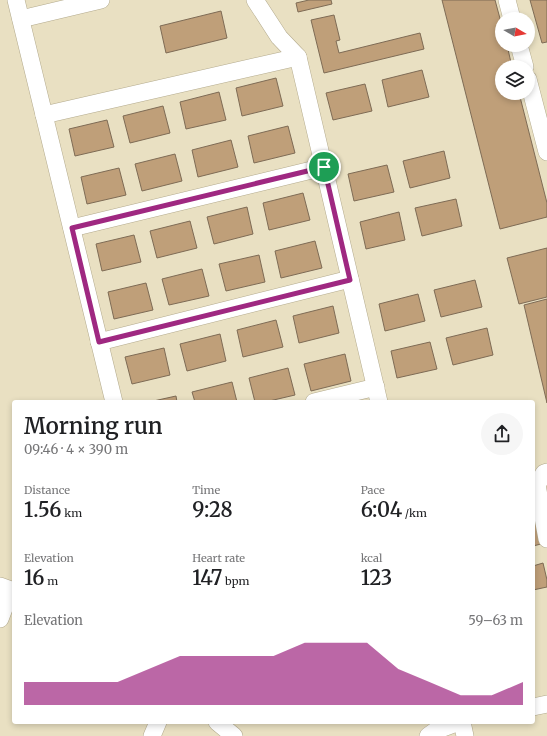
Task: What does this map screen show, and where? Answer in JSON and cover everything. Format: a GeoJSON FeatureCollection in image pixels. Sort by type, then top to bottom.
{"type":"FeatureCollection","features":[{"type":"Feature","properties":{"kind":"street"},"geometry":{"type":"LineString","coordinates":[[16,0],[114,400]]}},
{"type":"Feature","properties":{"kind":"street"},"geometry":{"type":"LineString","coordinates":[[21,19],[101,0]]}},
{"type":"Feature","properties":{"kind":"street"},"geometry":{"type":"LineString","coordinates":[[255,0],[278,37],[298,57],[377,394],[330,400]]}},
{"type":"Feature","properties":{"kind":"street"},"geometry":{"type":"LineString","coordinates":[[507,0],[510,12]]}},
{"type":"Feature","properties":{"kind":"street"},"geometry":{"type":"LineString","coordinates":[[44,115],[298,57]]}},
{"type":"Feature","properties":{"kind":"street"},"geometry":{"type":"LineString","coordinates":[[533,100],[547,152]]}},
{"type":"Feature","properties":{"kind":"street"},"geometry":{"type":"LineString","coordinates":[[72,228],[324,167]]}},
{"type":"Feature","properties":{"kind":"street"},"geometry":{"type":"LineString","coordinates":[[99,342],[350,280]]}},
{"type":"Feature","properties":{"kind":"street"},"geometry":{"type":"LineString","coordinates":[[547,472],[544,473],[537,484],[547,538]]}},
{"type":"Feature","properties":{"kind":"street"},"geometry":{"type":"LineString","coordinates":[[0,586],[11,590],[0,619]]}},
{"type":"Feature","properties":{"kind":"street"},"geometry":{"type":"LineString","coordinates":[[535,707],[547,704]]}},
{"type":"Feature","properties":{"kind":"street"},"geometry":{"type":"LineString","coordinates":[[152,736],[157,724]]}},
{"type":"Feature","properties":{"kind":"street"},"geometry":{"type":"LineString","coordinates":[[219,724],[234,736]]}},
{"type":"Feature","properties":{"kind":"street"},"geometry":{"type":"LineString","coordinates":[[428,736],[435,731],[455,724]]}},
{"type":"Feature","properties":{"kind":"street"},"geometry":{"type":"LineString","coordinates":[[462,724],[465,736]]}},
{"type":"Feature","properties":{"kind":"building"},"geometry":{"type":"Polygon","coordinates":[[[309,0],[331,0],[332,4],[298,12],[296,3],[309,0]]]}},
{"type":"Feature","properties":{"kind":"building"},"geometry":{"type":"Polygon","coordinates":[[[442,0],[495,0],[498,12],[495,12],[495,52],[509,52],[510,60],[495,60],[495,100],[521,100],[547,203],[547,217],[500,229],[442,0]]]}},
{"type":"Feature","properties":{"kind":"building"},"geometry":{"type":"Polygon","coordinates":[[[530,0],[547,0],[547,42],[542,43],[535,18],[535,12],[533,12],[530,0]]]}},
{"type":"Feature","properties":{"kind":"building"},"geometry":{"type":"Polygon","coordinates":[[[221,11],[227,38],[166,53],[160,26],[221,11]]]}},
{"type":"Feature","properties":{"kind":"building"},"geometry":{"type":"Polygon","coordinates":[[[334,15],[340,40],[336,41],[339,53],[420,33],[424,49],[324,73],[311,20],[334,15]]]}},
{"type":"Feature","properties":{"kind":"building"},"geometry":{"type":"Polygon","coordinates":[[[422,70],[429,97],[388,107],[382,80],[422,70]]]}},
{"type":"Feature","properties":{"kind":"building"},"geometry":{"type":"Polygon","coordinates":[[[276,78],[283,106],[242,116],[236,88],[276,78]]]}},
{"type":"Feature","properties":{"kind":"building"},"geometry":{"type":"Polygon","coordinates":[[[365,84],[372,111],[333,120],[326,93],[365,84]]]}},
{"type":"Feature","properties":{"kind":"building"},"geometry":{"type":"Polygon","coordinates":[[[219,92],[226,120],[186,129],[180,102],[219,92]]]}},
{"type":"Feature","properties":{"kind":"building"},"geometry":{"type":"Polygon","coordinates":[[[163,106],[170,133],[130,143],[123,116],[163,106]]]}},
{"type":"Feature","properties":{"kind":"building"},"geometry":{"type":"Polygon","coordinates":[[[107,120],[114,147],[75,156],[69,129],[107,120]]]}},
{"type":"Feature","properties":{"kind":"building"},"geometry":{"type":"Polygon","coordinates":[[[288,126],[295,153],[254,163],[248,136],[288,126]]]}},
{"type":"Feature","properties":{"kind":"building"},"geometry":{"type":"Polygon","coordinates":[[[231,140],[238,167],[198,177],[192,150],[231,140]]]}},
{"type":"Feature","properties":{"kind":"building"},"geometry":{"type":"Polygon","coordinates":[[[444,151],[450,178],[410,188],[403,161],[444,151]]]}},
{"type":"Feature","properties":{"kind":"building"},"geometry":{"type":"Polygon","coordinates":[[[175,154],[182,181],[142,191],[135,164],[175,154]]]}},
{"type":"Feature","properties":{"kind":"building"},"geometry":{"type":"Polygon","coordinates":[[[387,165],[394,192],[354,201],[348,174],[387,165]]]}},
{"type":"Feature","properties":{"kind":"building"},"geometry":{"type":"Polygon","coordinates":[[[119,168],[126,195],[87,204],[81,177],[119,168]]]}},
{"type":"Feature","properties":{"kind":"building"},"geometry":{"type":"Polygon","coordinates":[[[303,193],[310,220],[269,230],[263,203],[303,193]]]}},
{"type":"Feature","properties":{"kind":"building"},"geometry":{"type":"Polygon","coordinates":[[[456,199],[462,226],[422,236],[415,208],[456,199]]]}},
{"type":"Feature","properties":{"kind":"building"},"geometry":{"type":"Polygon","coordinates":[[[247,207],[253,234],[214,244],[207,217],[247,207]]]}},
{"type":"Feature","properties":{"kind":"building"},"geometry":{"type":"Polygon","coordinates":[[[399,212],[405,240],[366,249],[360,222],[399,212]]]}},
{"type":"Feature","properties":{"kind":"building"},"geometry":{"type":"Polygon","coordinates":[[[190,221],[197,248],[157,258],[150,231],[190,221]]]}},
{"type":"Feature","properties":{"kind":"building"},"geometry":{"type":"Polygon","coordinates":[[[134,235],[141,262],[102,271],[96,244],[134,235]]]}},
{"type":"Feature","properties":{"kind":"building"},"geometry":{"type":"Polygon","coordinates":[[[315,241],[322,268],[281,278],[275,251],[315,241]]]}},
{"type":"Feature","properties":{"kind":"building"},"geometry":{"type":"Polygon","coordinates":[[[547,248],[547,297],[519,304],[507,258],[547,248]]]}},
{"type":"Feature","properties":{"kind":"building"},"geometry":{"type":"Polygon","coordinates":[[[259,255],[265,282],[226,291],[219,264],[259,255]]]}},
{"type":"Feature","properties":{"kind":"building"},"geometry":{"type":"Polygon","coordinates":[[[202,269],[209,296],[169,305],[162,279],[202,269]]]}},
{"type":"Feature","properties":{"kind":"building"},"geometry":{"type":"Polygon","coordinates":[[[475,280],[482,307],[441,317],[434,290],[475,280]]]}},
{"type":"Feature","properties":{"kind":"building"},"geometry":{"type":"Polygon","coordinates":[[[146,283],[153,310],[114,319],[108,292],[146,283]]]}},
{"type":"Feature","properties":{"kind":"building"},"geometry":{"type":"Polygon","coordinates":[[[418,294],[425,321],[385,331],[379,304],[418,294]]]}},
{"type":"Feature","properties":{"kind":"building"},"geometry":{"type":"Polygon","coordinates":[[[547,299],[547,403],[524,305],[547,299]]]}},
{"type":"Feature","properties":{"kind":"building"},"geometry":{"type":"Polygon","coordinates":[[[333,306],[339,333],[299,343],[293,316],[333,306]]]}},
{"type":"Feature","properties":{"kind":"building"},"geometry":{"type":"Polygon","coordinates":[[[276,320],[283,347],[243,357],[237,330],[276,320]]]}},
{"type":"Feature","properties":{"kind":"building"},"geometry":{"type":"Polygon","coordinates":[[[487,328],[493,355],[453,365],[446,338],[487,328]]]}},
{"type":"Feature","properties":{"kind":"building"},"geometry":{"type":"Polygon","coordinates":[[[220,334],[226,361],[187,371],[180,344],[220,334]]]}},
{"type":"Feature","properties":{"kind":"building"},"geometry":{"type":"Polygon","coordinates":[[[430,342],[437,369],[397,378],[391,351],[430,342]]]}},
{"type":"Feature","properties":{"kind":"building"},"geometry":{"type":"Polygon","coordinates":[[[164,348],[170,375],[132,384],[125,357],[164,348]]]}},
{"type":"Feature","properties":{"kind":"building"},"geometry":{"type":"Polygon","coordinates":[[[345,354],[351,381],[311,391],[304,364],[345,354]]]}},
{"type":"Feature","properties":{"kind":"building"},"geometry":{"type":"Polygon","coordinates":[[[288,368],[295,395],[274,400],[254,400],[249,378],[288,368]]]}},
{"type":"Feature","properties":{"kind":"building"},"geometry":{"type":"Polygon","coordinates":[[[232,382],[236,400],[194,400],[192,392],[232,382]]]}},
{"type":"Feature","properties":{"kind":"building"},"geometry":{"type":"Polygon","coordinates":[[[176,396],[177,400],[158,400],[176,396]]]}},
{"type":"Feature","properties":{"kind":"building"},"geometry":{"type":"Polygon","coordinates":[[[535,521],[541,544],[535,546],[535,521]]]}},
{"type":"Feature","properties":{"kind":"building"},"geometry":{"type":"Polygon","coordinates":[[[543,563],[547,587],[535,590],[535,565],[543,563]]]}},
{"type":"Feature","properties":{"kind":"route"},"geometry":{"type":"LineString","coordinates":[[324,167],[350,280],[99,342],[72,228],[324,167]]}}]}
